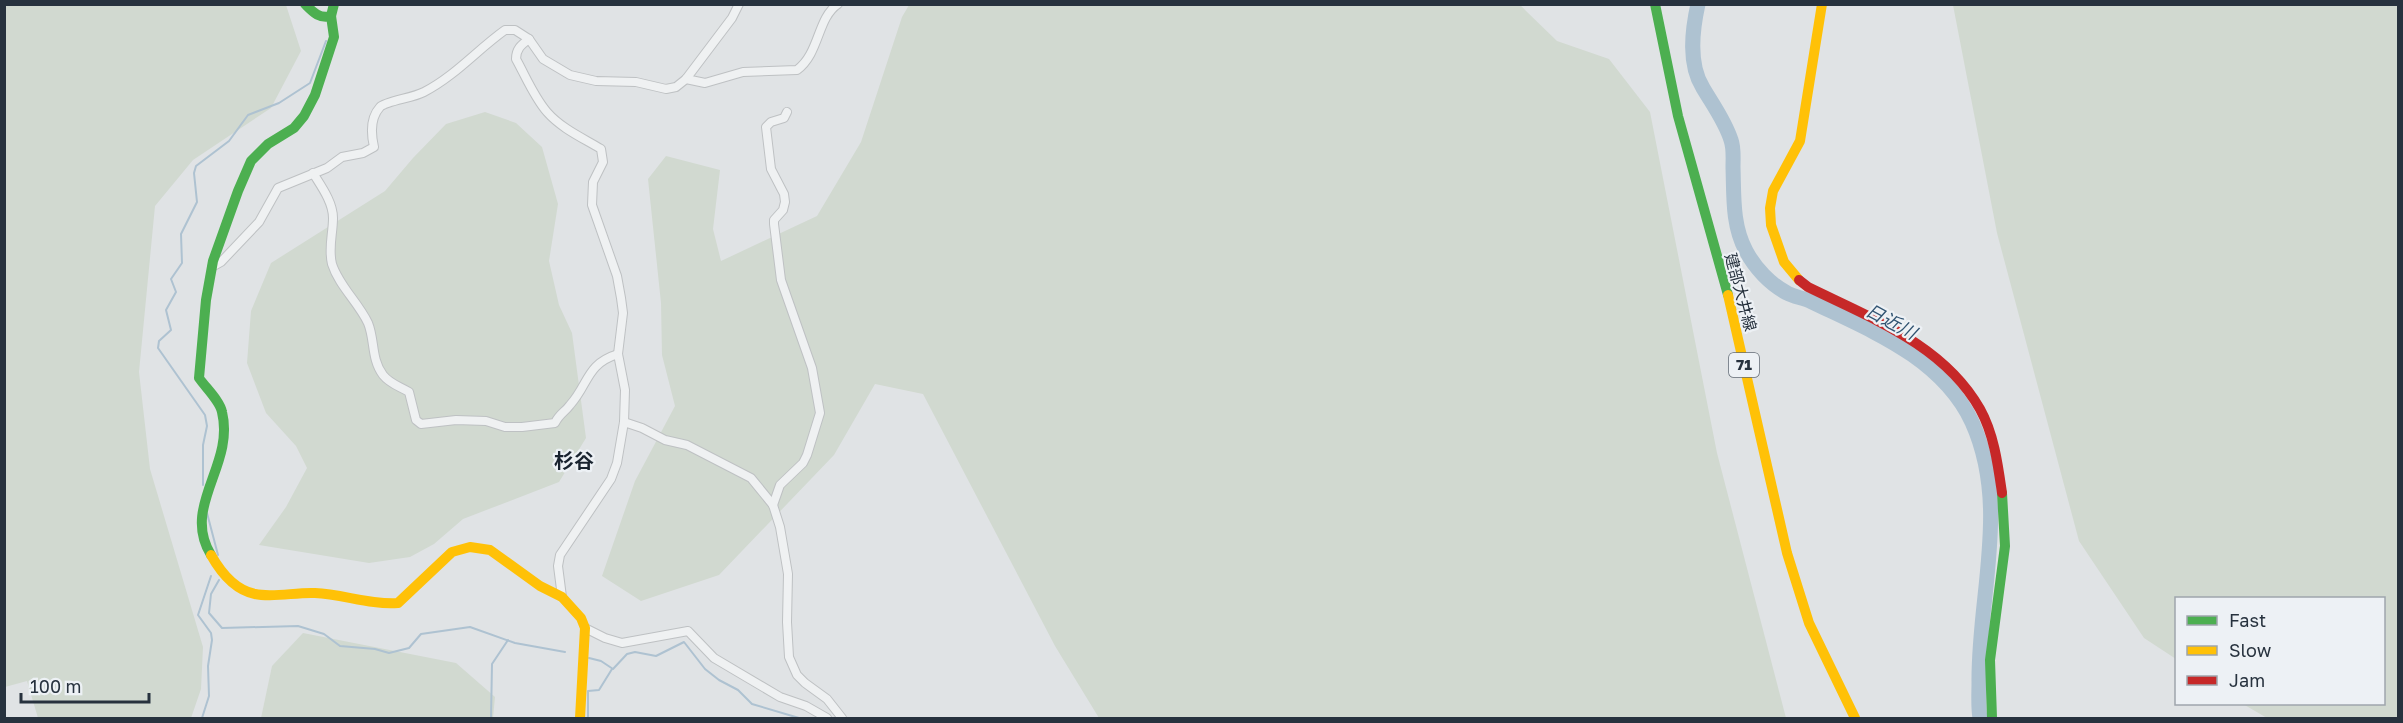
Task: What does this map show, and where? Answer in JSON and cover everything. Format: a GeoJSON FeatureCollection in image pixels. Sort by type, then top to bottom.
{"type":"FeatureCollection","features":[{"type":"Feature","properties":{"kind":"street"},"geometry":{"type":"LineString","coordinates":[[305,4],[318,16],[324,18],[331,16]]}},
{"type":"Feature","properties":{"kind":"street"},"geometry":{"type":"LineString","coordinates":[[334,4],[331,16],[334,37],[315,95],[304,116],[294,128],[268,144],[251,161],[238,191],[212,267],[204,321],[200,378],[222,410],[225,435],[223,450],[202,511],[200,528],[204,544],[220,571],[239,587],[255,594],[317,593],[365,603],[398,603],[452,552],[470,547],[490,550],[540,586],[562,597],[581,618],[585,628],[580,718]]}},
{"type":"Feature","properties":{"kind":"street"},"geometry":{"type":"LineString","coordinates":[[212,267],[221,262],[259,222],[278,188],[327,168],[342,157],[363,153],[374,147],[371,136],[372,122],[375,114],[385,103],[411,98],[438,84],[469,62],[505,30],[515,30],[529,39],[543,59],[570,75],[597,81],[636,82],[666,89],[676,87],[686,79],[732,18],[739,4]]}},
{"type":"Feature","properties":{"kind":"street"},"geometry":{"type":"LineString","coordinates":[[686,79],[705,83],[744,72],[797,70],[810,58],[828,13],[837,4]]}},
{"type":"Feature","properties":{"kind":"street","name":"建部大井線"},"geometry":{"type":"LineString","coordinates":[[1655,4],[1678,116],[1734,321],[1787,553],[1809,623],[1855,718]]}},
{"type":"Feature","properties":{"kind":"street"},"geometry":{"type":"LineString","coordinates":[[1822,4],[1800,141],[1773,191],[1770,208],[1771,225],[1784,262],[1794,275],[1808,287],[1916,341],[1940,358],[1959,376],[1973,394],[1985,418],[2000,472],[2004,515],[2004,561],[1989,666],[1989,700],[1992,718]]}},
{"type":"Feature","properties":{"kind":"street"},"geometry":{"type":"LineString","coordinates":[[529,39],[519,47],[516,59],[536,95],[548,112],[582,139],[601,150],[603,156],[593,182],[592,205],[617,276],[623,313],[618,354],[625,390],[624,422],[617,463],[611,479],[560,555],[558,566],[562,597]]}},
{"type":"Feature","properties":{"kind":"street"},"geometry":{"type":"LineString","coordinates":[[773,505],[780,485],[803,463],[820,412],[812,368],[781,280],[774,224],[785,202],[784,194],[771,169],[766,127],[771,122],[784,117],[787,112]]}},
{"type":"Feature","properties":{"kind":"street"},"geometry":{"type":"LineString","coordinates":[[313,172],[331,205],[332,264],[339,280],[369,325],[375,361],[382,374],[391,384],[409,392],[416,420],[421,424],[456,420],[486,421],[505,427],[522,427],[555,423],[562,412],[570,406],[587,377],[601,361],[618,354]]}},
{"type":"Feature","properties":{"kind":"street"},"geometry":{"type":"LineString","coordinates":[[624,422],[665,440],[687,445],[751,478],[773,505],[780,527],[788,574],[789,657],[797,675],[805,684],[827,699],[842,718]]}},
{"type":"Feature","properties":{"kind":"street"},"geometry":{"type":"LineString","coordinates":[[585,628],[622,643],[680,630],[688,631],[714,658],[780,697],[806,705],[827,718]]}},
{"type":"Feature","properties":{"kind":"shaded area"},"geometry":{"type":"Polygon","coordinates":[[[5,4],[286,5],[301,51],[271,108],[193,160],[155,206],[139,372],[150,469],[203,647],[201,689],[191,718],[38,718],[27,681],[5,687],[5,4]]]}},
{"type":"Feature","properties":{"kind":"shaded area"},"geometry":{"type":"Polygon","coordinates":[[[909,5],[1520,5],[1557,41],[1609,59],[1650,112],[1717,453],[1786,718],[1099,718],[1055,646],[923,394],[875,384],[834,455],[719,575],[641,601],[602,576],[635,481],[675,406],[662,355],[661,303],[648,179],[666,156],[720,170],[713,229],[721,261],[817,216],[861,142],[902,17],[909,5]]]}},
{"type":"Feature","properties":{"kind":"shaded area"},"geometry":{"type":"Polygon","coordinates":[[[1953,5],[2398,5],[2398,718],[2267,718],[2245,705],[2385,705],[2385,597],[2175,597],[2175,658],[2144,638],[2079,541],[1997,233],[1953,5]]]}},
{"type":"Feature","properties":{"kind":"shaded area"},"geometry":{"type":"Polygon","coordinates":[[[485,112],[516,123],[542,147],[558,204],[549,261],[559,305],[572,333],[586,438],[559,482],[463,519],[434,544],[410,557],[369,563],[259,545],[286,507],[307,468],[296,446],[266,413],[247,363],[251,311],[271,263],[385,191],[446,124],[485,112]]]}},
{"type":"Feature","properties":{"kind":"shaded area"},"geometry":{"type":"Polygon","coordinates":[[[303,633],[456,663],[495,697],[493,718],[261,718],[272,666],[303,633]]]}},
{"type":"Feature","properties":{"kind":"waterway","name":"日近川"},"geometry":{"type":"LineString","coordinates":[[1698,4],[1693,36],[1695,69],[1698,79],[1726,126],[1732,143],[1736,221],[1741,241],[1750,257],[1758,269],[1781,289],[1881,336],[1924,364],[1943,380],[1959,400],[1972,422],[1983,454],[1989,486],[1991,518],[1980,649],[1980,718]]}},
{"type":"Feature","properties":{"kind":"waterway"},"geometry":{"type":"LineString","coordinates":[[203,485],[203,445],[207,426],[205,415],[158,348],[159,341],[171,330],[166,310],[176,292],[171,279],[182,263],[181,234],[197,202],[194,173],[196,166],[229,141],[248,115],[279,103],[310,83],[326,41]]}},
{"type":"Feature","properties":{"kind":"waterway"},"geometry":{"type":"LineString","coordinates":[[207,513],[218,555]]}},
{"type":"Feature","properties":{"kind":"waterway"},"geometry":{"type":"LineString","coordinates":[[202,718],[209,696],[208,666],[212,640],[211,633],[198,615],[211,576]]}},
{"type":"Feature","properties":{"kind":"waterway"},"geometry":{"type":"LineString","coordinates":[[219,580],[211,594],[209,613],[222,628],[298,626],[324,634],[340,646],[375,649],[389,653],[409,648],[421,634],[470,627],[515,643],[565,652]]}},
{"type":"Feature","properties":{"kind":"waterway"},"geometry":{"type":"LineString","coordinates":[[491,718],[492,664],[508,640]]}},
{"type":"Feature","properties":{"kind":"waterway"},"geometry":{"type":"LineString","coordinates":[[589,658],[601,661],[613,669],[627,654],[635,652],[656,656],[684,642],[705,669],[738,690],[752,704],[799,718]]}},
{"type":"Feature","properties":{"kind":"waterway"},"geometry":{"type":"LineString","coordinates":[[588,718],[588,691],[599,690],[612,669]]}},
{"type":"Feature","properties":{"kind":"traffic: fast"},"geometry":{"type":"LineString","coordinates":[[305,4],[323,17],[331,16],[334,4]]}},
{"type":"Feature","properties":{"kind":"traffic: fast"},"geometry":{"type":"LineString","coordinates":[[1655,4],[1678,116],[1728,295]]}},
{"type":"Feature","properties":{"kind":"traffic: fast"},"geometry":{"type":"LineString","coordinates":[[211,555],[203,537],[202,520],[205,502],[222,450],[224,432],[221,408],[199,378],[206,300],[213,261],[251,161],[268,144],[294,128],[304,116],[315,95],[334,37],[331,16]]}},
{"type":"Feature","properties":{"kind":"traffic: fast"},"geometry":{"type":"LineString","coordinates":[[1992,718],[1990,660],[2005,546],[2002,493]]}},
{"type":"Feature","properties":{"kind":"traffic: slow"},"geometry":{"type":"LineString","coordinates":[[1799,280],[1784,262],[1771,225],[1770,208],[1773,191],[1800,141],[1822,4]]}},
{"type":"Feature","properties":{"kind":"traffic: slow"},"geometry":{"type":"LineString","coordinates":[[1728,295],[1787,553],[1809,623],[1855,718]]}},
{"type":"Feature","properties":{"kind":"traffic: slow"},"geometry":{"type":"LineString","coordinates":[[211,555],[229,579],[255,594],[315,593],[398,603],[452,552],[470,547],[490,550],[540,586],[562,597],[581,618],[585,628],[580,718]]}},
{"type":"Feature","properties":{"kind":"traffic: jam"},"geometry":{"type":"LineString","coordinates":[[1799,280],[1808,287],[1881,322],[1926,350],[1947,367],[1965,387],[1985,419],[1995,450],[2002,493]]}},
{"type":"Feature","properties":{"kind":"district","name":"杉谷"},"geometry":{"type":"Point","coordinates":[574,461]}}]}
